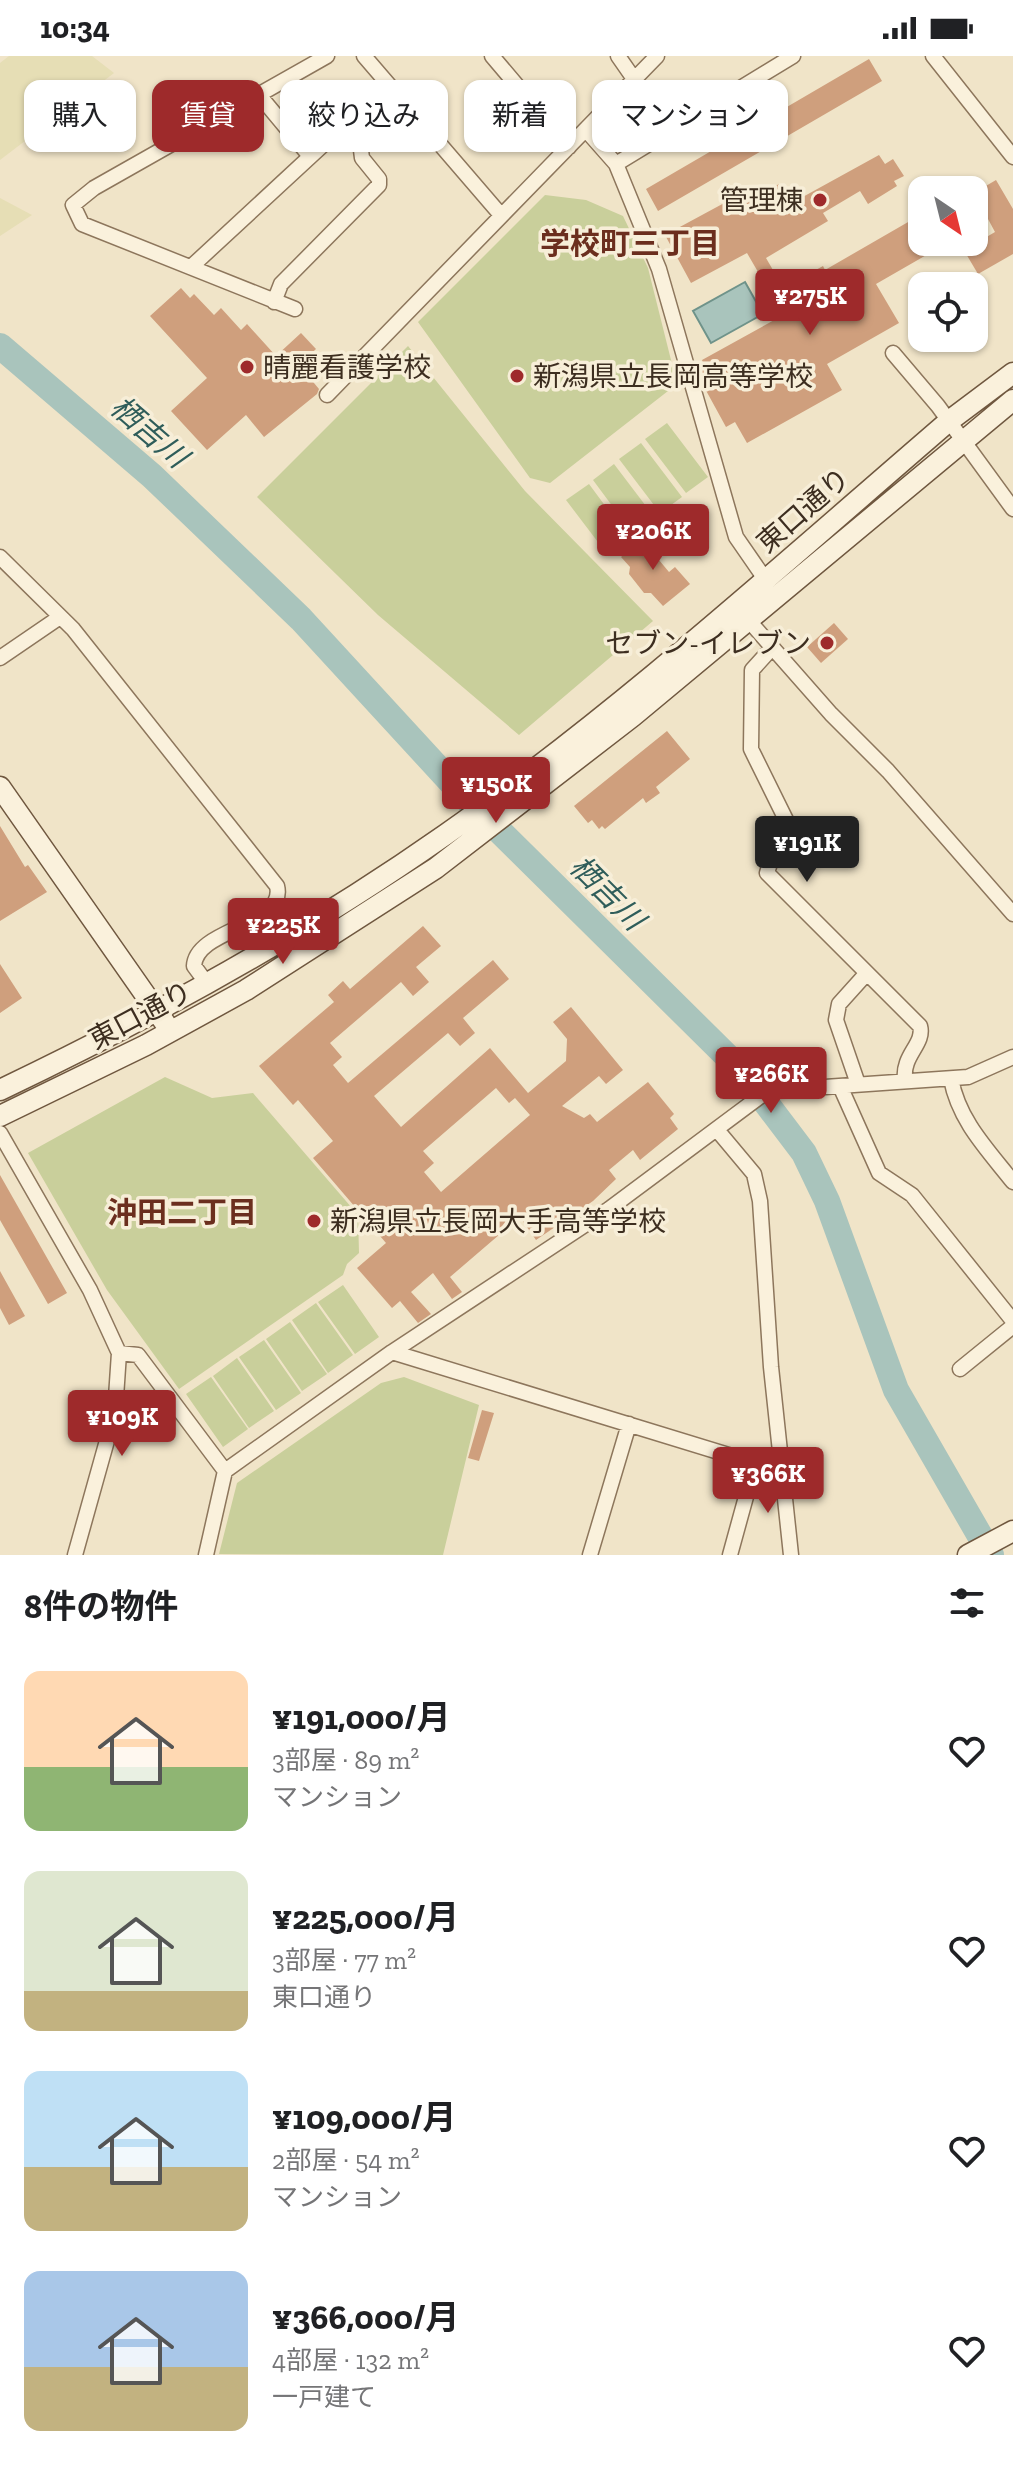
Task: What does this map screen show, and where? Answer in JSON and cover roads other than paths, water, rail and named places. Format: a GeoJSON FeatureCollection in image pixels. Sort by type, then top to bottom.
{"type":"FeatureCollection","features":[{"type":"Feature","properties":{"kind":"street"},"geometry":{"type":"LineString","coordinates":[[264,92],[327,56]]}},
{"type":"Feature","properties":{"kind":"street"},"geometry":{"type":"LineString","coordinates":[[364,56],[385,80]]}},
{"type":"Feature","properties":{"kind":"street"},"geometry":{"type":"LineString","coordinates":[[492,56],[512,80]]}},
{"type":"Feature","properties":{"kind":"street"},"geometry":{"type":"LineString","coordinates":[[618,56],[634,79]]}},
{"type":"Feature","properties":{"kind":"street"},"geometry":{"type":"LineString","coordinates":[[576,140],[657,56]]}},
{"type":"Feature","properties":{"kind":"street"},"geometry":{"type":"LineString","coordinates":[[616,164],[793,56]]}},
{"type":"Feature","properties":{"kind":"street"},"geometry":{"type":"LineString","coordinates":[[933,56],[1013,157]]}},
{"type":"Feature","properties":{"kind":"street"},"geometry":{"type":"LineString","coordinates":[[264,101],[309,155]]}},
{"type":"Feature","properties":{"kind":"street"},"geometry":{"type":"LineString","coordinates":[[586,130],[616,164],[659,269],[736,537],[765,579]]}},
{"type":"Feature","properties":{"kind":"street"},"geometry":{"type":"LineString","coordinates":[[158,152],[94,188],[73,205],[82,224],[295,309]]}},
{"type":"Feature","properties":{"kind":"street"},"geometry":{"type":"LineString","coordinates":[[191,267],[313,152]]}},
{"type":"Feature","properties":{"kind":"street"},"geometry":{"type":"LineString","coordinates":[[274,302],[281,284],[379,185],[379,179],[362,158],[361,152]]}},
{"type":"Feature","properties":{"kind":"street"},"geometry":{"type":"LineString","coordinates":[[447,152],[500,214]]}},
{"type":"Feature","properties":{"kind":"street"},"geometry":{"type":"LineString","coordinates":[[327,395],[500,214],[564,152]]}},
{"type":"Feature","properties":{"kind":"street"},"geometry":{"type":"LineString","coordinates":[[893,353],[949,421],[1013,509]]}},
{"type":"Feature","properties":{"kind":"street","name":"東口通り"},"geometry":{"type":"LineString","coordinates":[[0,1090],[158,1013],[208,985],[341,905],[447,834],[518,781],[735,605],[949,421],[1013,373]]}},
{"type":"Feature","properties":{"kind":"street","name":"東口通り"},"geometry":{"type":"LineString","coordinates":[[0,1116],[172,1032],[335,936],[461,850],[533,796],[749,621],[962,439],[1013,400]]}},
{"type":"Feature","properties":{"kind":"street"},"geometry":{"type":"LineString","coordinates":[[0,557],[60,617],[277,886],[279,894],[273,908],[201,949],[194,958],[194,966],[208,985]]}},
{"type":"Feature","properties":{"kind":"street"},"geometry":{"type":"LineString","coordinates":[[735,605],[771,649],[888,771],[1013,914]]}},
{"type":"Feature","properties":{"kind":"street"},"geometry":{"type":"LineString","coordinates":[[0,658],[60,617]]}},
{"type":"Feature","properties":{"kind":"street"},"geometry":{"type":"LineString","coordinates":[[771,649],[752,670],[751,749],[792,832],[771,860],[767,873],[920,1026],[920,1038],[904,1062],[905,1079]]}},
{"type":"Feature","properties":{"kind":"street"},"geometry":{"type":"LineString","coordinates":[[0,787],[172,1032]]}},
{"type":"Feature","properties":{"kind":"street"},"geometry":{"type":"LineString","coordinates":[[858,1084],[836,1020],[836,1011],[866,974]]}},
{"type":"Feature","properties":{"kind":"street"},"geometry":{"type":"LineString","coordinates":[[206,1555],[225,1471],[392,1352],[609,1209],[721,1129],[797,1069],[816,1086],[840,1086],[905,1079],[951,1079],[982,1073],[1013,1057]]}},
{"type":"Feature","properties":{"kind":"street"},"geometry":{"type":"LineString","coordinates":[[951,1079],[955,1100],[967,1125],[1013,1182]]}},
{"type":"Feature","properties":{"kind":"street"},"geometry":{"type":"LineString","coordinates":[[840,1086],[879,1173],[912,1195],[1013,1324],[960,1369]]}},
{"type":"Feature","properties":{"kind":"street"},"geometry":{"type":"LineString","coordinates":[[721,1129],[754,1174],[760,1201],[771,1367],[791,1555]]}},
{"type":"Feature","properties":{"kind":"street"},"geometry":{"type":"LineString","coordinates":[[2,1142],[90,1290],[119,1353],[115,1412],[75,1555]]}},
{"type":"Feature","properties":{"kind":"street"},"geometry":{"type":"LineString","coordinates":[[392,1352],[784,1472]]}},
{"type":"Feature","properties":{"kind":"street"},"geometry":{"type":"LineString","coordinates":[[119,1353],[138,1355],[225,1471]]}},
{"type":"Feature","properties":{"kind":"street"},"geometry":{"type":"LineString","coordinates":[[590,1555],[629,1424]]}},
{"type":"Feature","properties":{"kind":"street"},"geometry":{"type":"LineString","coordinates":[[730,1555],[755,1464]]}},
{"type":"Feature","properties":{"kind":"street"},"geometry":{"type":"LineString","coordinates":[[968,1555],[1013,1531]]}},
{"type":"Feature","properties":{"kind":"water"},"geometry":{"type":"Polygon","coordinates":[[[745,282],[763,314],[711,343],[693,311],[745,282]]]}},
{"type":"Feature","properties":{"kind":"waterway","name":"栖吉川"},"geometry":{"type":"LineString","coordinates":[[0,346],[152,476],[301,619],[461,793],[742,1071],[804,1153],[827,1201],[896,1390],[991,1555]]}},
{"type":"Feature","properties":{"kind":"place","name":"管理棟"},"geometry":{"type":"Point","coordinates":[820,200]}},
{"type":"Feature","properties":{"kind":"place","name":"晴麗看護学校"},"geometry":{"type":"Point","coordinates":[247,367]}},
{"type":"Feature","properties":{"kind":"place","name":"新潟県立長岡高等学校"},"geometry":{"type":"Point","coordinates":[517,376]}},
{"type":"Feature","properties":{"kind":"place","name":"セブン-イレブン"},"geometry":{"type":"Point","coordinates":[827,643]}},
{"type":"Feature","properties":{"kind":"place","name":"新潟県立長岡大手高等学校"},"geometry":{"type":"Point","coordinates":[314,1221]}},
{"type":"Feature","properties":{"kind":"district","name":"学校町三丁目"},"geometry":{"type":"Point","coordinates":[630,244]}},
{"type":"Feature","properties":{"kind":"district","name":"沖田二丁目"},"geometry":{"type":"Point","coordinates":[182,1213]}}]}
